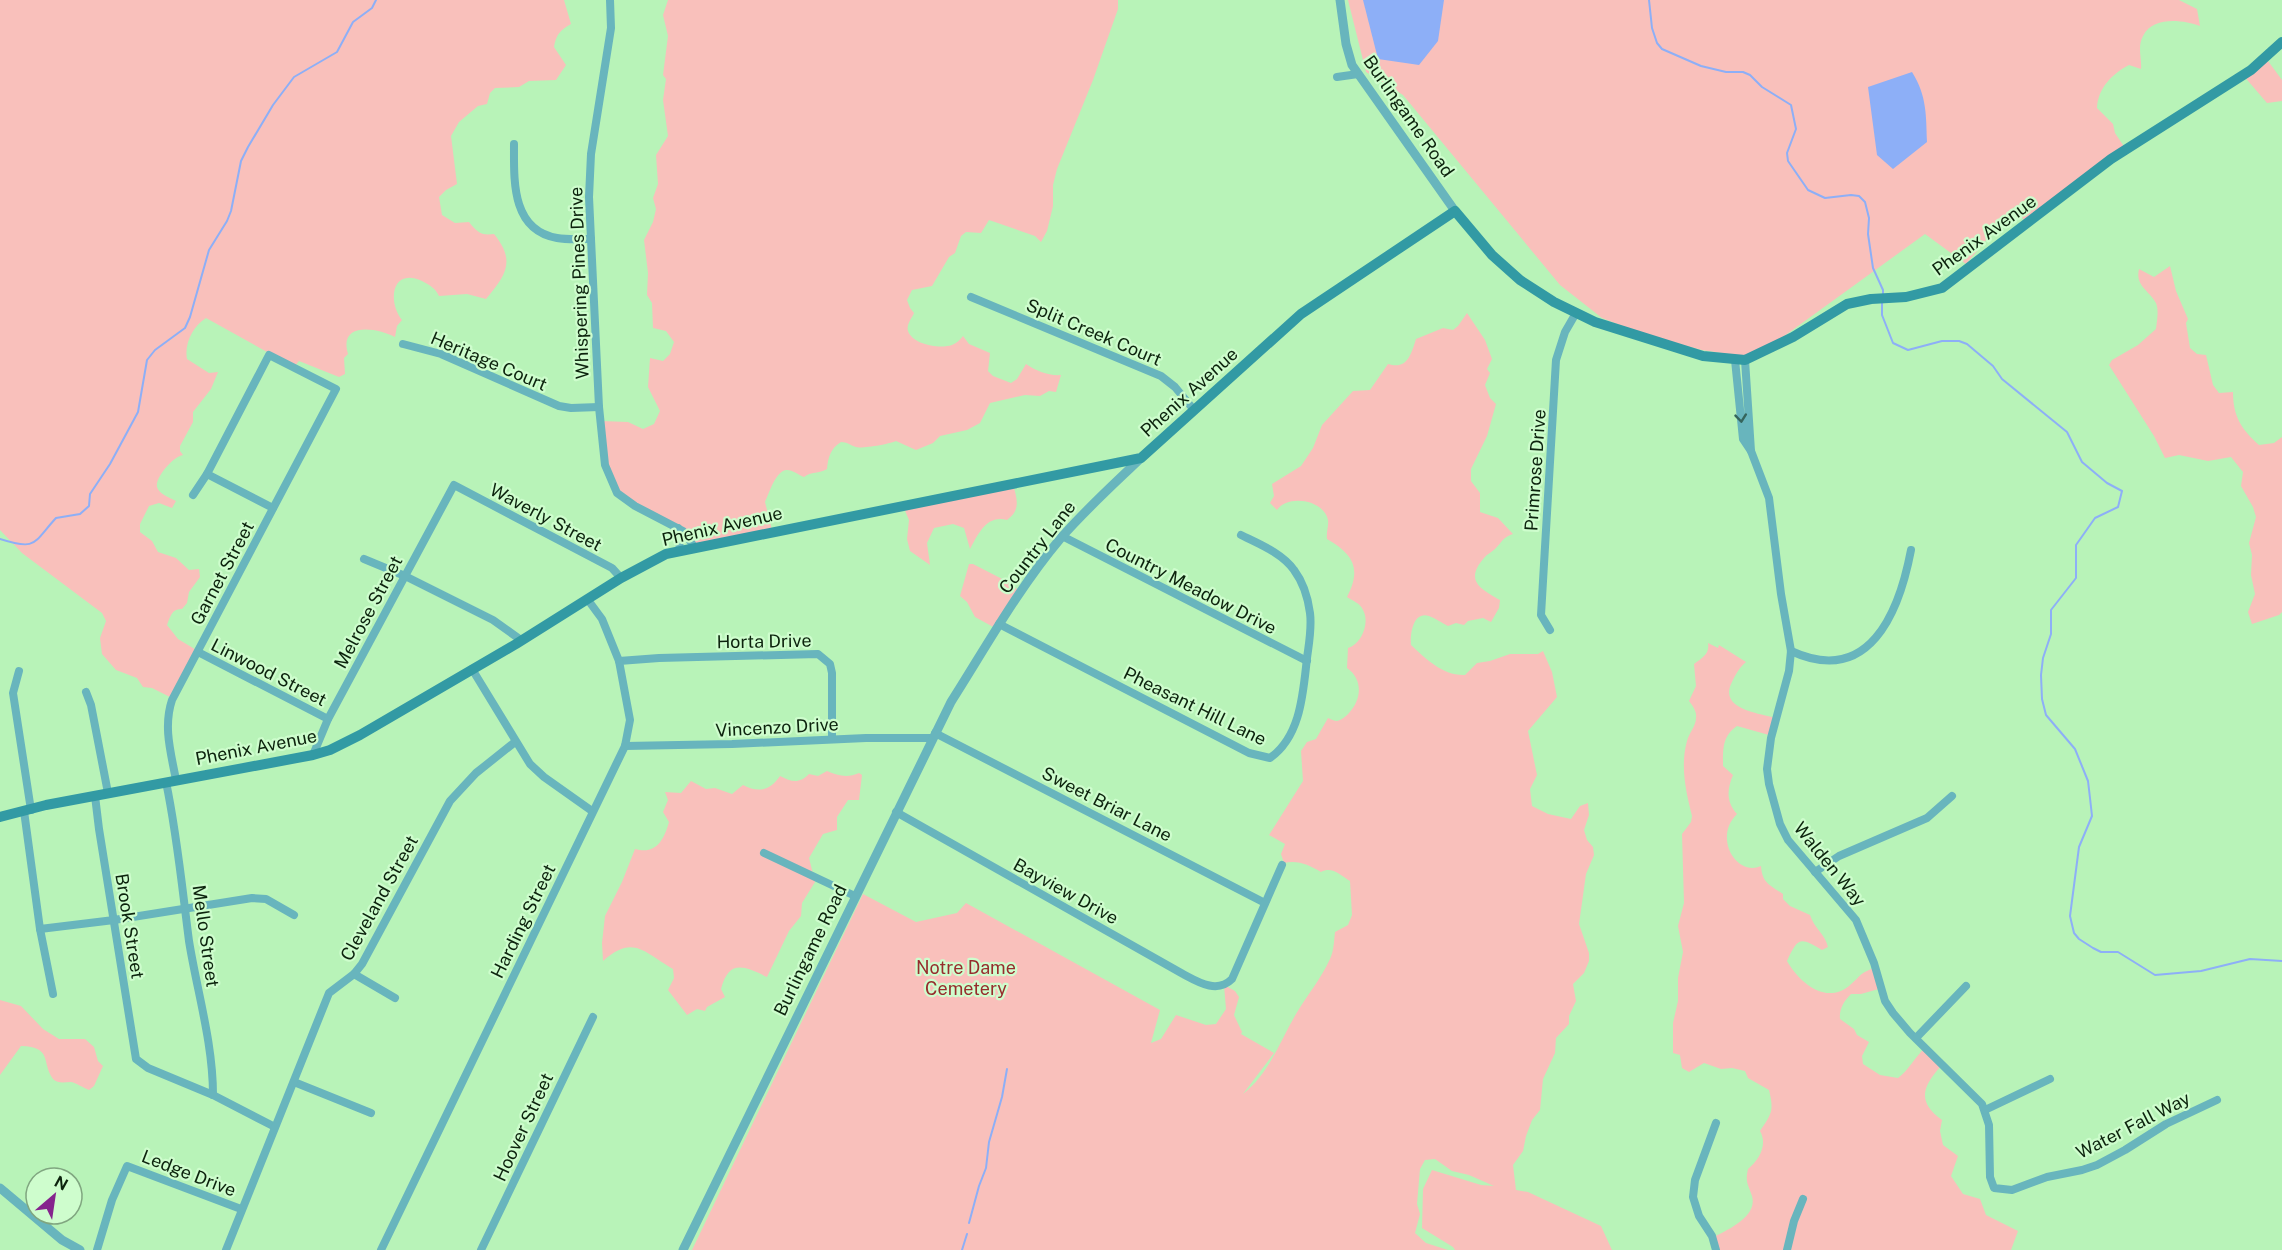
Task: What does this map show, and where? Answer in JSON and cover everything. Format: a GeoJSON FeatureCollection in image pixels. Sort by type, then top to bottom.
{"type":"FeatureCollection","features":[{"type":"Feature","properties":{"kind":"main road","name":"Phenix Avenue"},"geometry":{"type":"LineString","coordinates":[[1740,360],[1793,337],[1842,306],[1882,298],[1924,294],[1954,281],[2111,159],[2251,70],[2282,42]]}},
{"type":"Feature","properties":{"kind":"main road","name":"Phenix Avenue"},"geometry":{"type":"LineString","coordinates":[[0,817],[108,793],[330,750],[360,735],[472,669],[654,559],[680,551],[1141,458],[1301,314],[1455,211]]}},
{"type":"Feature","properties":{"kind":"main road"},"geometry":{"type":"LineString","coordinates":[[1455,211],[1492,255],[1520,280],[1576,313],[1595,322],[1703,356],[1740,360]]}},
{"type":"Feature","properties":{"kind":"street","name":"Whispering Pines Drive"},"geometry":{"type":"LineString","coordinates":[[610,0],[611,28],[591,154],[591,240],[599,407],[605,465],[613,488],[634,506],[688,535],[695,548]]}},
{"type":"Feature","properties":{"kind":"street","name":"Burlingame Road"},"geometry":{"type":"LineString","coordinates":[[1340,0],[1348,53],[1358,74],[1455,211]]}},
{"type":"Feature","properties":{"kind":"street"},"geometry":{"type":"LineString","coordinates":[[1337,77],[1358,74]]}},
{"type":"Feature","properties":{"kind":"street"},"geometry":{"type":"LineString","coordinates":[[514,144],[515,192],[526,219],[549,236],[591,240]]}},
{"type":"Feature","properties":{"kind":"street","name":"Split Creek Court"},"geometry":{"type":"LineString","coordinates":[[971,297],[1161,376],[1175,387],[1194,410]]}},
{"type":"Feature","properties":{"kind":"street","name":"Primrose Drive"},"geometry":{"type":"LineString","coordinates":[[1550,630],[1541,615],[1556,360],[1565,332],[1576,313]]}},
{"type":"Feature","properties":{"kind":"street","name":"Heritage Court"},"geometry":{"type":"LineString","coordinates":[[403,344],[441,354],[560,406],[599,407]]}},
{"type":"Feature","properties":{"kind":"street","name":"Garnet Street"},"geometry":{"type":"LineString","coordinates":[[171,781],[168,717],[172,700],[336,389],[269,355],[207,474]]}},
{"type":"Feature","properties":{"kind":"street","name":"Walden Way"},"geometry":{"type":"LineString","coordinates":[[1740,360],[1751,451],[1769,498],[1780,594],[1791,651],[1789,671],[1771,738],[1767,774],[1782,829],[1815,872],[1853,915],[1874,963],[1886,1001],[1893,1013],[1978,1099],[1985,1110]]}},
{"type":"Feature","properties":{"kind":"street","name":"Country Lane"},"geometry":{"type":"LineString","coordinates":[[972,668],[999,624],[1062,536],[1141,458]]}},
{"type":"Feature","properties":{"kind":"street"},"geometry":{"type":"LineString","coordinates":[[193,495],[207,474],[273,508]]}},
{"type":"Feature","properties":{"kind":"street","name":"Melrose Street"},"geometry":{"type":"LineString","coordinates":[[313,755],[327,719],[454,485]]}},
{"type":"Feature","properties":{"kind":"street","name":"Waverly Street"},"geometry":{"type":"LineString","coordinates":[[454,485],[602,563],[616,571],[621,578]]}},
{"type":"Feature","properties":{"kind":"street"},"geometry":{"type":"LineString","coordinates":[[678,528],[680,551]]}},
{"type":"Feature","properties":{"kind":"street","name":"Pheasant Hill Lane"},"geometry":{"type":"LineString","coordinates":[[999,624],[1249,753],[1270,758],[1279,752],[1289,735],[1303,699],[1310,615],[1305,590],[1284,559],[1241,535]]}},
{"type":"Feature","properties":{"kind":"street","name":"Country Meadow Drive"},"geometry":{"type":"LineString","coordinates":[[1062,536],[1307,661]]}},
{"type":"Feature","properties":{"kind":"street"},"geometry":{"type":"LineString","coordinates":[[1791,651],[1804,657],[1827,662],[1849,657],[1873,641],[1883,630],[1895,605],[1911,550]]}},
{"type":"Feature","properties":{"kind":"street"},"geometry":{"type":"LineString","coordinates":[[364,559],[405,576],[493,620],[521,640]]}},
{"type":"Feature","properties":{"kind":"street","name":"Harding Street"},"geometry":{"type":"LineString","coordinates":[[381,1250],[625,746],[630,720],[619,661],[602,619],[588,600]]}},
{"type":"Feature","properties":{"kind":"street","name":"Linwood Street"},"geometry":{"type":"LineString","coordinates":[[198,652],[327,719]]}},
{"type":"Feature","properties":{"kind":"street","name":"Horta Drive"},"geometry":{"type":"LineString","coordinates":[[619,661],[818,654],[830,664],[832,673],[832,739]]}},
{"type":"Feature","properties":{"kind":"street","name":"Burlingame Road"},"geometry":{"type":"LineString","coordinates":[[683,1250],[933,736],[972,668]]}},
{"type":"Feature","properties":{"kind":"street"},"geometry":{"type":"LineString","coordinates":[[472,669],[515,742],[537,772],[592,811]]}},
{"type":"Feature","properties":{"kind":"street"},"geometry":{"type":"LineString","coordinates":[[19,671],[13,693],[40,929],[53,994]]}},
{"type":"Feature","properties":{"kind":"street"},"geometry":{"type":"LineString","coordinates":[[86,692],[91,705],[108,793]]}},
{"type":"Feature","properties":{"kind":"street","name":"Vincenzo Drive"},"geometry":{"type":"LineString","coordinates":[[625,746],[933,736]]}},
{"type":"Feature","properties":{"kind":"street","name":"Sweet Briar Lane"},"geometry":{"type":"LineString","coordinates":[[933,736],[1265,903]]}},
{"type":"Feature","properties":{"kind":"street","name":"Cleveland Street"},"geometry":{"type":"LineString","coordinates":[[226,1250],[330,993],[354,974],[362,964],[450,801],[476,772],[515,742]]}},
{"type":"Feature","properties":{"kind":"street","name":"Mello Street"},"geometry":{"type":"LineString","coordinates":[[171,781],[189,941],[213,1082],[213,1095]]}},
{"type":"Feature","properties":{"kind":"street","name":"Brook Street"},"geometry":{"type":"LineString","coordinates":[[96,796],[136,1059],[148,1068],[213,1095]]}},
{"type":"Feature","properties":{"kind":"street"},"geometry":{"type":"LineString","coordinates":[[1815,872],[1839,856],[1927,818],[1952,796]]}},
{"type":"Feature","properties":{"kind":"street","name":"Bayview Drive"},"geometry":{"type":"LineString","coordinates":[[896,813],[1183,974],[1209,986],[1224,985],[1232,979],[1265,903]]}},
{"type":"Feature","properties":{"kind":"street"},"geometry":{"type":"LineString","coordinates":[[764,853],[855,896]]}},
{"type":"Feature","properties":{"kind":"street"},"geometry":{"type":"LineString","coordinates":[[1265,903],[1282,865]]}},
{"type":"Feature","properties":{"kind":"street"},"geometry":{"type":"LineString","coordinates":[[40,929],[261,898],[294,915]]}},
{"type":"Feature","properties":{"kind":"street"},"geometry":{"type":"LineString","coordinates":[[354,974],[394,998]]}},
{"type":"Feature","properties":{"kind":"street"},"geometry":{"type":"LineString","coordinates":[[1917,1038],[1966,986]]}},
{"type":"Feature","properties":{"kind":"street","name":"Hoover Street"},"geometry":{"type":"LineString","coordinates":[[481,1250],[593,1017]]}},
{"type":"Feature","properties":{"kind":"street"},"geometry":{"type":"LineString","coordinates":[[1985,1110],[2050,1079]]}},
{"type":"Feature","properties":{"kind":"street"},"geometry":{"type":"LineString","coordinates":[[294,1082],[371,1113]]}},
{"type":"Feature","properties":{"kind":"street"},"geometry":{"type":"LineString","coordinates":[[213,1095],[275,1127]]}},
{"type":"Feature","properties":{"kind":"street","name":"Water Fall Way"},"geometry":{"type":"LineString","coordinates":[[1985,1110],[1989,1125],[1990,1177],[1994,1188],[2012,1190],[2047,1177],[2097,1165],[2166,1124],[2217,1100]]}},
{"type":"Feature","properties":{"kind":"street"},"geometry":{"type":"LineString","coordinates":[[1716,1123],[1695,1180],[1693,1197],[1699,1216],[1712,1236],[1716,1250]]}},
{"type":"Feature","properties":{"kind":"street","name":"Ledge Drive"},"geometry":{"type":"LineString","coordinates":[[97,1250],[112,1200],[127,1166],[242,1209]]}},
{"type":"Feature","properties":{"kind":"street"},"geometry":{"type":"LineString","coordinates":[[0,1188],[62,1240],[80,1250]]}},
{"type":"Feature","properties":{"kind":"street"},"geometry":{"type":"LineString","coordinates":[[1787,1250],[1794,1221],[1803,1199]]}},
{"type":"Feature","properties":{"kind":"green space"},"geometry":{"type":"Polygon","coordinates":[[[0,0],[564,0],[571,24],[559,33],[555,43],[554,47],[566,65],[556,80],[529,81],[519,87],[495,88],[490,93],[487,104],[478,106],[459,122],[451,136],[457,184],[439,197],[442,215],[455,223],[469,222],[482,234],[494,234],[505,252],[506,268],[499,283],[486,299],[467,294],[439,296],[432,287],[422,281],[412,278],[404,279],[395,288],[395,304],[402,320],[397,326],[395,337],[379,331],[354,332],[346,343],[348,354],[344,358],[345,374],[339,377],[299,361],[294,367],[206,318],[193,331],[188,342],[187,359],[209,373],[218,372],[211,389],[193,412],[193,422],[180,446],[183,455],[166,468],[157,483],[160,492],[176,501],[172,508],[159,503],[149,506],[140,524],[140,532],[152,541],[158,552],[176,558],[189,570],[199,569],[200,577],[189,592],[187,603],[170,616],[167,625],[178,639],[198,651],[172,698],[152,688],[143,687],[137,678],[116,670],[102,654],[100,638],[106,621],[102,613],[22,553],[0,530],[0,0]]]}},
{"type":"Feature","properties":{"kind":"green space"},"geometry":{"type":"Polygon","coordinates":[[[668,0],[1118,0],[1118,9],[1093,80],[1057,169],[1053,185],[1053,206],[1047,231],[1041,242],[1035,236],[989,220],[981,233],[966,232],[961,236],[955,253],[949,257],[932,286],[912,290],[907,300],[914,313],[908,324],[908,331],[915,340],[927,345],[947,346],[960,340],[963,336],[969,344],[990,353],[988,371],[993,376],[1011,383],[1017,379],[1026,364],[1052,375],[1061,375],[1056,392],[1049,391],[1040,396],[1025,395],[990,403],[980,423],[967,430],[940,436],[933,443],[916,450],[896,441],[859,447],[841,442],[831,453],[827,469],[804,477],[788,470],[779,475],[765,502],[772,530],[697,547],[688,534],[612,488],[601,421],[628,422],[643,429],[654,424],[660,411],[648,387],[650,358],[663,361],[670,354],[674,342],[666,331],[653,328],[652,303],[647,295],[648,273],[644,240],[653,222],[656,209],[653,198],[658,184],[656,155],[668,136],[663,100],[666,79],[663,75],[668,36],[663,15],[668,0]]]}},
{"type":"Feature","properties":{"kind":"green space"},"geometry":{"type":"Polygon","coordinates":[[[1348,0],[2179,0],[2197,9],[2200,26],[2169,21],[2154,25],[2148,30],[2140,44],[2141,69],[2129,65],[2117,73],[2107,82],[2098,101],[2097,108],[2113,124],[2115,133],[2125,148],[2027,224],[2014,207],[1966,264],[1925,234],[1754,358],[1702,350],[1651,337],[1602,318],[1560,285],[1403,95],[1366,72],[1348,0]]]}},
{"type":"Feature","properties":{"kind":"green space"},"geometry":{"type":"Polygon","coordinates":[[[2265,57],[2282,80],[2282,101],[2267,103],[2243,75],[2265,57]]]}},
{"type":"Feature","properties":{"kind":"green space"},"geometry":{"type":"Polygon","coordinates":[[[2170,266],[2176,291],[2188,319],[2186,323],[2190,348],[2197,354],[2206,355],[2213,385],[2219,393],[2233,392],[2239,422],[2259,445],[2274,443],[2282,437],[2282,612],[2252,624],[2248,612],[2255,594],[2249,543],[2256,517],[2241,486],[2243,472],[2231,457],[2208,461],[2179,455],[2165,458],[2154,436],[2109,365],[2112,360],[2138,345],[2156,329],[2157,306],[2139,280],[2139,269],[2154,277],[2170,266]]]}},
{"type":"Feature","properties":{"kind":"green space","name":"Notre Dame Cemetery"},"geometry":{"type":"Polygon","coordinates":[[[1467,313],[1485,340],[1492,359],[1487,369],[1490,373],[1485,385],[1490,398],[1496,404],[1487,436],[1471,469],[1471,481],[1480,493],[1480,512],[1498,518],[1513,534],[1505,538],[1485,557],[1475,573],[1477,584],[1500,600],[1499,608],[1491,622],[1483,618],[1468,621],[1464,625],[1456,623],[1448,626],[1424,615],[1419,617],[1414,624],[1411,645],[1435,666],[1457,675],[1465,675],[1477,663],[1510,654],[1538,654],[1543,651],[1552,672],[1557,697],[1528,731],[1537,775],[1530,789],[1532,806],[1548,814],[1571,819],[1580,806],[1588,803],[1589,815],[1584,830],[1587,840],[1593,847],[1594,855],[1586,874],[1579,924],[1589,953],[1589,961],[1584,973],[1573,984],[1576,1001],[1569,1016],[1569,1024],[1556,1038],[1555,1053],[1543,1079],[1540,1110],[1532,1120],[1523,1151],[1513,1165],[1516,1190],[1528,1192],[1601,1226],[1612,1250],[1455,1250],[1422,1228],[1423,1189],[1432,1170],[1481,1185],[1494,1186],[1469,1175],[1452,1171],[1435,1159],[1425,1160],[1420,1169],[1417,1204],[1420,1214],[1415,1233],[1426,1243],[1448,1250],[692,1250],[863,894],[916,922],[957,913],[966,903],[1160,1010],[1151,1043],[1161,1039],[1176,1015],[1206,1025],[1216,1024],[1226,1009],[1224,985],[1235,991],[1239,997],[1234,1015],[1241,1034],[1274,1053],[1243,1094],[1260,1077],[1326,966],[1332,953],[1335,932],[1348,925],[1352,915],[1350,881],[1329,870],[1321,872],[1308,865],[1284,863],[1281,854],[1285,844],[1269,835],[1303,781],[1301,751],[1307,742],[1316,739],[1328,718],[1337,721],[1342,719],[1356,702],[1359,689],[1356,678],[1347,668],[1348,648],[1361,637],[1366,620],[1362,608],[1347,597],[1352,587],[1354,570],[1349,556],[1327,539],[1328,520],[1325,513],[1313,504],[1297,501],[1282,505],[1277,510],[1270,503],[1274,496],[1272,484],[1301,466],[1313,448],[1322,425],[1353,391],[1370,390],[1388,364],[1400,365],[1407,360],[1416,339],[1443,328],[1453,330],[1467,313]]]}},
{"type":"Feature","properties":{"kind":"green space"},"geometry":{"type":"Polygon","coordinates":[[[1013,484],[1017,499],[1014,512],[1007,520],[994,520],[984,527],[970,549],[964,528],[953,524],[934,528],[927,543],[930,565],[910,551],[907,539],[909,520],[903,506],[1013,484]]]}},
{"type":"Feature","properties":{"kind":"green space"},"geometry":{"type":"Polygon","coordinates":[[[969,564],[1010,583],[1021,593],[997,629],[975,617],[967,602],[960,596],[969,564]]]}},
{"type":"Feature","properties":{"kind":"green space"},"geometry":{"type":"Polygon","coordinates":[[[1708,643],[1718,648],[1719,645],[1746,662],[1736,674],[1729,691],[1730,698],[1735,704],[1750,712],[1775,718],[1769,735],[1737,726],[1726,739],[1723,749],[1723,766],[1733,775],[1729,795],[1731,805],[1737,814],[1730,823],[1727,833],[1727,843],[1731,853],[1743,866],[1752,868],[1761,866],[1763,876],[1768,883],[1783,894],[1783,899],[1790,906],[1810,915],[1824,938],[1828,947],[1822,950],[1804,941],[1800,942],[1794,947],[1787,961],[1806,983],[1822,992],[1840,991],[1863,973],[1876,967],[1882,988],[1861,994],[1851,994],[1842,1005],[1840,1019],[1854,1029],[1857,1035],[1869,1042],[1862,1056],[1863,1064],[1880,1075],[1898,1078],[1925,1048],[1941,1066],[1926,1088],[1925,1094],[1929,1107],[1942,1120],[1940,1131],[1943,1145],[1958,1156],[1951,1176],[1963,1194],[1980,1199],[1986,1215],[2018,1231],[2011,1250],[1715,1250],[1712,1238],[1740,1222],[1753,1204],[1747,1180],[1748,1169],[1756,1161],[1763,1147],[1760,1131],[1772,1107],[1769,1090],[1748,1078],[1745,1071],[1732,1068],[1721,1069],[1704,1063],[1689,1072],[1682,1068],[1680,1055],[1673,1053],[1673,1023],[1678,1001],[1678,978],[1683,952],[1678,926],[1684,903],[1682,834],[1691,822],[1692,816],[1684,769],[1687,741],[1696,718],[1689,701],[1696,686],[1694,664],[1707,653],[1708,643]]]}},
{"type":"Feature","properties":{"kind":"green space"},"geometry":{"type":"Polygon","coordinates":[[[827,771],[843,776],[859,773],[862,775],[859,800],[848,800],[837,817],[837,830],[823,834],[809,858],[815,882],[802,903],[801,916],[789,931],[767,977],[744,968],[733,969],[724,979],[721,989],[725,997],[707,1007],[705,1011],[697,1009],[687,1015],[668,990],[674,978],[673,969],[646,952],[631,947],[613,953],[603,961],[605,916],[635,849],[654,848],[662,840],[667,829],[669,822],[663,812],[668,800],[665,792],[681,793],[691,781],[706,789],[715,788],[732,794],[743,785],[759,790],[768,788],[780,776],[795,781],[809,774],[818,776],[827,771]]]}},
{"type":"Feature","properties":{"kind":"green space"},"geometry":{"type":"Polygon","coordinates":[[[0,1000],[21,1006],[43,1029],[59,1039],[85,1039],[94,1047],[98,1061],[103,1066],[94,1086],[89,1090],[71,1082],[55,1081],[49,1073],[42,1052],[31,1047],[21,1046],[0,1075],[0,1000]]]}},
{"type":"Feature","properties":{"kind":"water"},"geometry":{"type":"Polygon","coordinates":[[[1363,0],[1444,0],[1438,41],[1419,65],[1378,59],[1363,0]]]}},
{"type":"Feature","properties":{"kind":"water"},"geometry":{"type":"Polygon","coordinates":[[[1912,72],[1923,98],[1927,142],[1893,169],[1877,155],[1868,87],[1912,72]]]}},
{"type":"Feature","properties":{"kind":"waterway"},"geometry":{"type":"LineString","coordinates":[[0,539],[12,543],[28,544],[38,539],[56,518],[80,514],[89,506],[90,494],[110,464],[138,412],[147,360],[155,350],[185,328],[190,317],[209,250],[231,211],[241,161],[248,147],[273,105],[294,77],[337,52],[353,22],[372,8],[376,0]]}},
{"type":"Feature","properties":{"kind":"waterway"},"geometry":{"type":"LineString","coordinates":[[1649,0],[1652,28],[1657,43],[1662,49],[1701,66],[1750,75],[1762,87],[1791,105],[1796,129],[1787,153],[1788,161],[1808,190],[1825,198],[1859,196],[1865,202],[1869,218],[1868,234],[1873,268],[1883,295]]}},
{"type":"Feature","properties":{"kind":"waterway"},"geometry":{"type":"LineString","coordinates":[[1882,301],[1882,315],[1893,343],[1908,350],[1942,341],[1959,341],[1967,344],[1993,366],[2002,379],[2067,432],[2082,462],[2107,483],[2122,491],[2118,507],[2095,518],[2076,545],[2076,578],[2051,610],[2051,634],[2043,658],[2041,675],[2042,699],[2046,715],[2075,749],[2088,781],[2092,816],[2079,847],[2070,916],[2074,933],[2093,948],[2101,952],[2118,952],[2155,975],[2201,971],[2250,959],[2282,961]]}},
{"type":"Feature","properties":{"kind":"waterway"},"geometry":{"type":"LineString","coordinates":[[969,1223],[986,1168],[989,1142],[1002,1097],[1007,1069]]}},
{"type":"Feature","properties":{"kind":"waterway"},"geometry":{"type":"LineString","coordinates":[[962,1250],[967,1234]]}}]}
